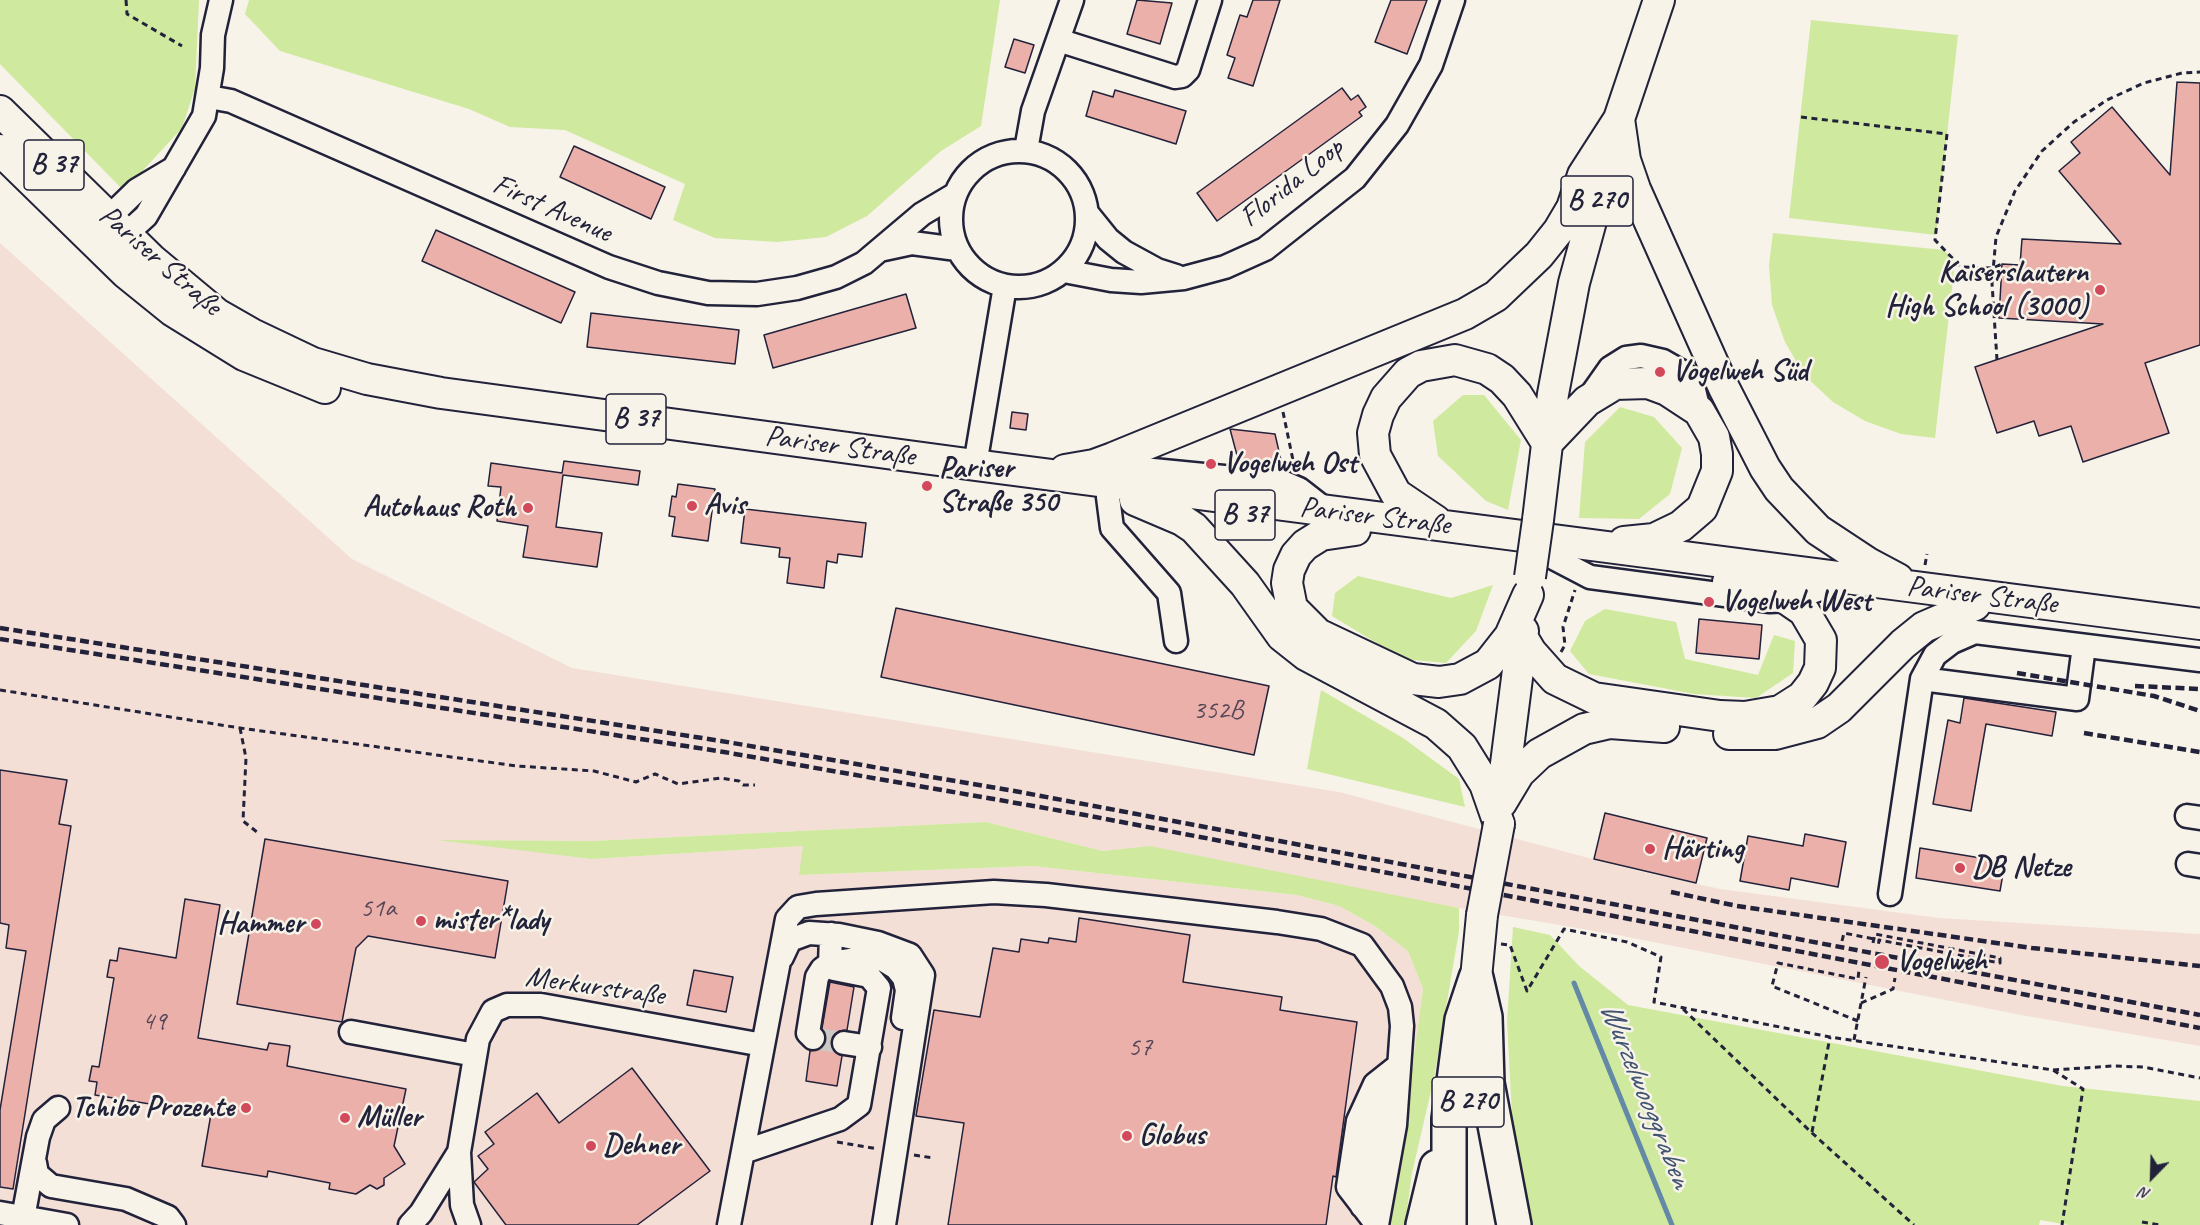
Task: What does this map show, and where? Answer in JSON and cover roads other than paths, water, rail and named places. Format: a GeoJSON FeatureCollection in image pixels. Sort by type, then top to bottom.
{"type":"FeatureCollection","features":[{"type":"Feature","properties":{"kind":"highway","name":"B 270"},"geometry":{"type":"LineString","coordinates":[[1449,1225],[1449,1119],[1461,1020],[1476,978]]}},
{"type":"Feature","properties":{"kind":"highway","name":"B 270"},"geometry":{"type":"LineString","coordinates":[[1472,1225],[1466,1119],[1476,978]]}},
{"type":"Feature","properties":{"kind":"highway"},"geometry":{"type":"LineString","coordinates":[[1476,978],[1485,1017],[1487,1083],[1514,1225]]}},
{"type":"Feature","properties":{"kind":"highway"},"geometry":{"type":"LineString","coordinates":[[1424,1225],[1449,1119]]}},
{"type":"Feature","properties":{"kind":"main road","name":"B 270"},"geometry":{"type":"LineString","coordinates":[[1476,978],[1482,915],[1500,814],[1522,637],[1539,558],[1553,394],[1574,283],[1619,119],[1659,0]]}},
{"type":"Feature","properties":{"kind":"main road","name":"Pariser Straße"},"geometry":{"type":"LineString","coordinates":[[0,111],[109,232],[165,305],[205,333],[244,355],[308,383],[363,398],[438,411],[1122,498],[1539,558],[1915,588],[2200,624]]}},
{"type":"Feature","properties":{"kind":"main road"},"geometry":{"type":"LineString","coordinates":[[1029,472],[1094,465],[1465,314],[1496,296],[1539,255],[1558,230],[1572,208],[1583,175],[1619,119]]}},
{"type":"Feature","properties":{"kind":"main road"},"geometry":{"type":"LineString","coordinates":[[1619,119],[1625,160],[1635,189],[1724,388],[1765,468],[1779,489],[1818,530],[1868,563],[1915,588]]}},
{"type":"Feature","properties":{"kind":"main road","name":"Pariser Straße"},"geometry":{"type":"LineString","coordinates":[[0,150],[217,314],[252,334],[313,363],[367,379],[441,393],[1444,526],[1539,558],[1590,556],[2200,633]]}},
{"type":"Feature","properties":{"kind":"main road"},"geometry":{"type":"LineString","coordinates":[[1444,526],[1395,494],[1375,455],[1374,433],[1378,415],[1386,398],[1408,373],[1421,366],[1455,360],[1487,369],[1502,379],[1517,395],[1547,444],[1587,401],[1615,384],[1639,383],[1667,390],[1699,411],[1714,437],[1717,471],[1711,491],[1702,508],[1692,518],[1654,539],[1608,542],[1539,558]]}},
{"type":"Feature","properties":{"kind":"main road"},"geometry":{"type":"LineString","coordinates":[[1122,498],[1174,516],[1194,528],[1245,584],[1282,636],[1306,655],[1436,724],[1462,747],[1500,814]]}},
{"type":"Feature","properties":{"kind":"main road"},"geometry":{"type":"LineString","coordinates":[[1355,530],[1321,535],[1305,544],[1296,555],[1289,570],[1287,583],[1292,608],[1318,634],[1413,679],[1439,682],[1460,679],[1488,664],[1510,636],[1539,558]]}},
{"type":"Feature","properties":{"kind":"main road"},"geometry":{"type":"LineString","coordinates":[[1522,637],[1531,652],[1556,679],[1594,698],[1720,716],[1780,711],[1802,697],[1820,668],[1822,654],[1817,633],[1804,611],[1765,589],[1745,584],[1539,558]]}},
{"type":"Feature","properties":{"kind":"main road"},"geometry":{"type":"LineString","coordinates":[[1500,814],[1519,773],[1539,754],[1584,729],[1610,723],[1639,724],[1744,736],[1775,734],[1817,723],[1839,708],[1903,644],[1924,627],[1975,605]]}},
{"type":"Feature","properties":{"kind":"street"},"geometry":{"type":"LineString","coordinates":[[205,0],[213,35]]}},
{"type":"Feature","properties":{"kind":"street"},"geometry":{"type":"LineString","coordinates":[[109,232],[137,190],[174,168],[196,134],[209,97],[213,35],[221,0]]}},
{"type":"Feature","properties":{"kind":"street"},"geometry":{"type":"LineString","coordinates":[[1026,150],[1033,111],[1071,0]]}},
{"type":"Feature","properties":{"kind":"street"},"geometry":{"type":"LineString","coordinates":[[1058,40],[1175,77],[1182,76],[1188,70],[1210,0]]}},
{"type":"Feature","properties":{"kind":"street","name":"Florida Loop"},"geometry":{"type":"LineString","coordinates":[[1064,271],[1131,281],[1184,278],[1225,267],[1265,249],[1355,178],[1397,125],[1431,65],[1453,0]]}},
{"type":"Feature","properties":{"kind":"street","name":"First Avenue"},"geometry":{"type":"LineString","coordinates":[[209,97],[231,101],[609,267],[658,283],[708,293],[757,294],[797,288],[836,277],[864,262],[922,214],[954,195]]}},
{"type":"Feature","properties":{"kind":"street"},"geometry":{"type":"LineString","coordinates":[[1026,150],[1056,161],[1078,183],[1087,213],[1086,234],[1077,254],[1064,271],[1036,285],[1005,286],[977,273],[957,249],[950,222],[954,195],[963,179],[975,165],[991,156],[1008,151],[1026,150]]}},
{"type":"Feature","properties":{"kind":"street"},"geometry":{"type":"LineString","coordinates":[[1087,213],[1108,239],[1124,252],[1157,270],[1184,278]]}},
{"type":"Feature","properties":{"kind":"street","name":"First Avenue"},"geometry":{"type":"LineString","coordinates":[[880,250],[912,243],[957,249]]}},
{"type":"Feature","properties":{"kind":"street"},"geometry":{"type":"LineString","coordinates":[[975,465],[1005,286]]}},
{"type":"Feature","properties":{"kind":"street"},"geometry":{"type":"LineString","coordinates":[[1094,465],[1285,483],[1299,489],[1327,511]]}},
{"type":"Feature","properties":{"kind":"street"},"geometry":{"type":"LineString","coordinates":[[1122,498],[1112,528],[1169,593],[1176,641]]}},
{"type":"Feature","properties":{"kind":"street"},"geometry":{"type":"LineString","coordinates":[[1788,600],[1826,587]]}},
{"type":"Feature","properties":{"kind":"street"},"geometry":{"type":"LineString","coordinates":[[1890,894],[1922,680],[1935,655],[1952,642],[1975,632],[2200,660]]}},
{"type":"Feature","properties":{"kind":"street"},"geometry":{"type":"LineString","coordinates":[[1922,680],[2078,699],[2084,646]]}},
{"type":"Feature","properties":{"kind":"street"},"geometry":{"type":"LineString","coordinates":[[729,1225],[787,919],[798,907],[816,904],[994,892],[1277,922],[1321,929],[1362,945],[1379,965],[1392,986],[1400,1007],[1402,1026],[1395,1125],[1377,1225]]}},
{"type":"Feature","properties":{"kind":"street"},"geometry":{"type":"LineString","coordinates":[[780,961],[790,940],[809,933],[831,934],[878,943],[910,955],[923,975],[884,1225]]}},
{"type":"Feature","properties":{"kind":"street"},"geometry":{"type":"LineString","coordinates":[[742,1152],[840,1119],[859,1105],[879,988],[876,981],[869,976],[834,969],[830,963],[831,934]]}},
{"type":"Feature","properties":{"kind":"street"},"geometry":{"type":"LineString","coordinates":[[813,1038],[808,1033],[817,978],[822,969],[830,963],[868,957],[883,960],[896,968],[904,978],[907,990],[896,1068],[905,1099]]}},
{"type":"Feature","properties":{"kind":"street","name":"Merkurstraße"},"geometry":{"type":"LineString","coordinates":[[467,1223],[461,1191],[459,1152],[475,1055],[482,1030],[493,1011],[507,1005],[525,1004],[764,1045]]}},
{"type":"Feature","properties":{"kind":"street"},"geometry":{"type":"LineString","coordinates":[[351,1032],[475,1055]]}},
{"type":"Feature","properties":{"kind":"street"},"geometry":{"type":"LineString","coordinates":[[844,1043],[870,1047]]}},
{"type":"Feature","properties":{"kind":"street"},"geometry":{"type":"LineString","coordinates":[[1377,1225],[1348,1187],[1358,1121],[1376,1084],[1399,1065]]}},
{"type":"Feature","properties":{"kind":"street"},"geometry":{"type":"LineString","coordinates":[[23,1218],[38,1137],[44,1120],[58,1108]]}},
{"type":"Feature","properties":{"kind":"street","name":"Merkurstraße"},"geometry":{"type":"LineString","coordinates":[[417,1221],[459,1152]]}},
{"type":"Feature","properties":{"kind":"street"},"geometry":{"type":"LineString","coordinates":[[35,1163],[37,1174],[51,1186],[126,1199],[168,1217],[174,1225]]}},
{"type":"Feature","properties":{"kind":"street"},"geometry":{"type":"LineString","coordinates":[[734,1198],[737,1225]]}},
{"type":"Feature","properties":{"kind":"street"},"geometry":{"type":"LineString","coordinates":[[417,1221],[432,1203],[448,1201],[459,1207],[467,1223]]}},
{"type":"Feature","properties":{"kind":"street"},"geometry":{"type":"LineString","coordinates":[[0,1214],[67,1225]]}},
{"type":"Feature","properties":{"kind":"waterway","name":"Wurzelwooggraben"},"geometry":{"type":"LineString","coordinates":[[1574,983],[1672,1225]]}},
{"type":"Feature","properties":{"kind":"tunnel"},"geometry":{"type":"LineString","coordinates":[[813,1038],[844,1043]]}},
{"type":"Feature","properties":{"kind":"railway"},"geometry":{"type":"LineString","coordinates":[[0,628],[721,741],[1020,792],[2200,1015]]}},
{"type":"Feature","properties":{"kind":"railway"},"geometry":{"type":"LineString","coordinates":[[0,639],[724,752],[1085,815],[2200,1028]]}},
{"type":"Feature","properties":{"kind":"railway"},"geometry":{"type":"LineString","coordinates":[[2017,673],[2154,696],[2200,711]]}},
{"type":"Feature","properties":{"kind":"railway"},"geometry":{"type":"LineString","coordinates":[[2135,686],[2200,689]]}},
{"type":"Feature","properties":{"kind":"railway"},"geometry":{"type":"LineString","coordinates":[[2084,733],[2200,752]]}},
{"type":"Feature","properties":{"kind":"railway"},"geometry":{"type":"LineString","coordinates":[[1671,892],[1737,906],[2032,948],[2200,966]]}},
{"type":"Feature","properties":{"kind":"place","name":"Kaiserslautern High School (3000)"},"geometry":{"type":"Point","coordinates":[2100,290]}},
{"type":"Feature","properties":{"kind":"place","name":"Vogelweh Süd"},"geometry":{"type":"Point","coordinates":[1660,372]}},
{"type":"Feature","properties":{"kind":"place","name":"Vogelweh Ost"},"geometry":{"type":"Point","coordinates":[1211,464]}},
{"type":"Feature","properties":{"kind":"place","name":"Pariser Straße 350"},"geometry":{"type":"Point","coordinates":[927,486]}},
{"type":"Feature","properties":{"kind":"place","name":"Avis"},"geometry":{"type":"Point","coordinates":[692,506]}},
{"type":"Feature","properties":{"kind":"place","name":"Autohaus Roth"},"geometry":{"type":"Point","coordinates":[528,508]}},
{"type":"Feature","properties":{"kind":"place","name":"Vogelweh West"},"geometry":{"type":"Point","coordinates":[1709,602]}},
{"type":"Feature","properties":{"kind":"place","name":"Härting"},"geometry":{"type":"Point","coordinates":[1650,849]}},
{"type":"Feature","properties":{"kind":"place","name":"DB Netze"},"geometry":{"type":"Point","coordinates":[1960,868]}},
{"type":"Feature","properties":{"kind":"place","name":"mister*lady"},"geometry":{"type":"Point","coordinates":[421,921]}},
{"type":"Feature","properties":{"kind":"place","name":"Hammer"},"geometry":{"type":"Point","coordinates":[316,924]}},
{"type":"Feature","properties":{"kind":"place","name":"Vogelweh"},"geometry":{"type":"Point","coordinates":[1882,962]}},
{"type":"Feature","properties":{"kind":"place","name":"Tchibo Prozente"},"geometry":{"type":"Point","coordinates":[246,1108]}},
{"type":"Feature","properties":{"kind":"place","name":"Müller"},"geometry":{"type":"Point","coordinates":[345,1118]}},
{"type":"Feature","properties":{"kind":"place","name":"Globus"},"geometry":{"type":"Point","coordinates":[1127,1136]}},
{"type":"Feature","properties":{"kind":"place","name":"Dehner"},"geometry":{"type":"Point","coordinates":[591,1146]}}]}
